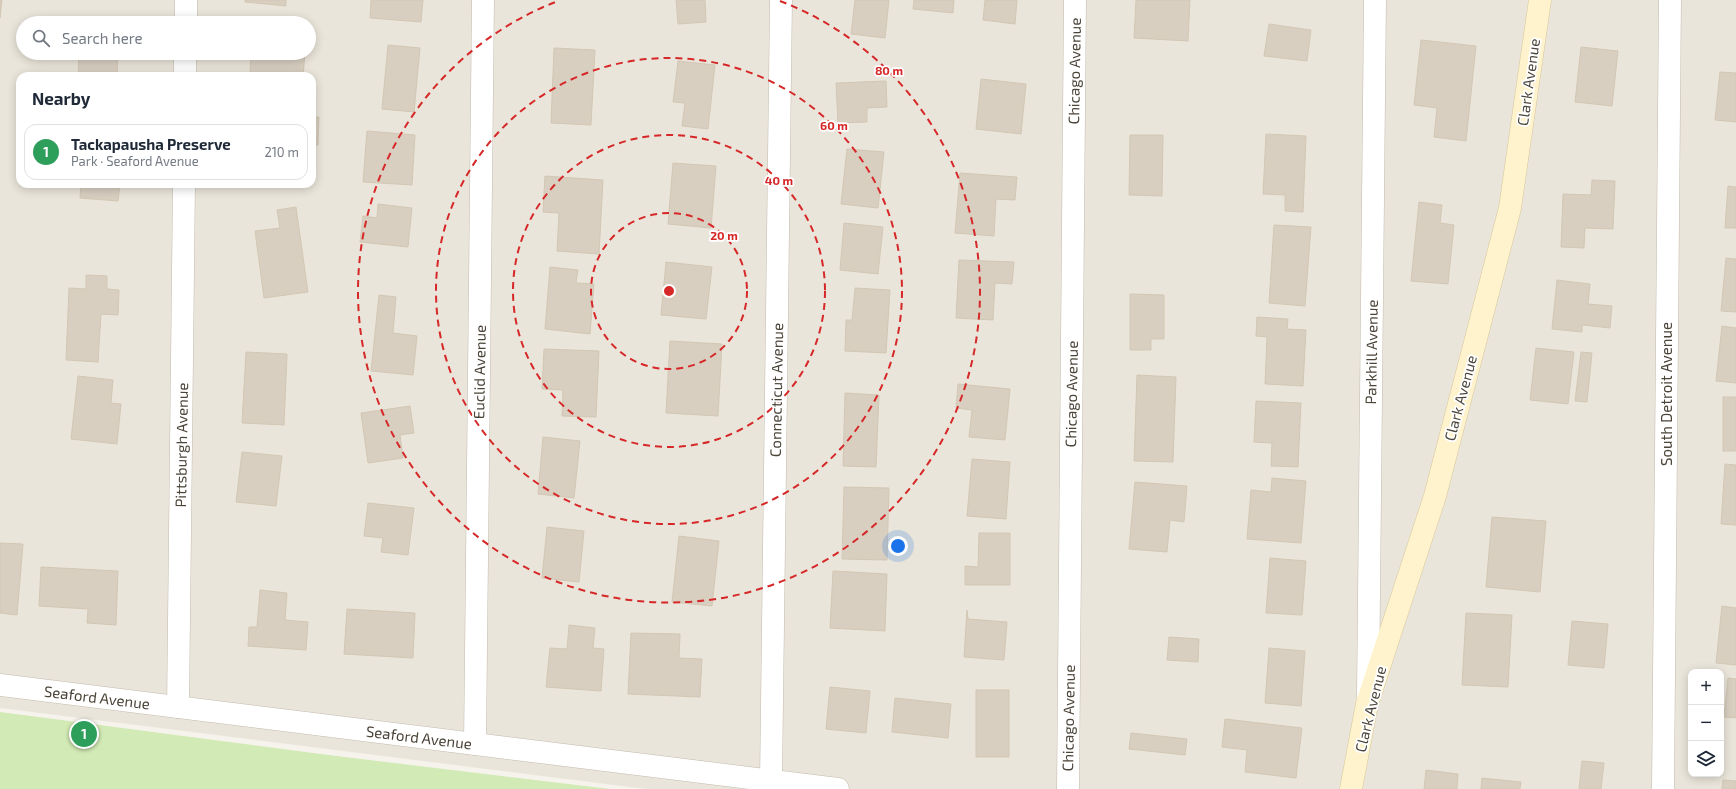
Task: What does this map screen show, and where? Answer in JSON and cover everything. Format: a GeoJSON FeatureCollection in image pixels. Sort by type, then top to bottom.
{"type":"FeatureCollection","features":[{"type":"Feature","properties":{"kind":"street"},"geometry":{"type":"LineString","coordinates":[[186,0],[186,16]]}},
{"type":"Feature","properties":{"kind":"street","name":"Euclid Avenue"},"geometry":{"type":"LineString","coordinates":[[475,744],[483,0]]}},
{"type":"Feature","properties":{"kind":"street","name":"Connecticut Avenue"},"geometry":{"type":"LineString","coordinates":[[771,781],[781,0]]}},
{"type":"Feature","properties":{"kind":"street","name":"Chicago Avenue"},"geometry":{"type":"LineString","coordinates":[[1068,789],[1075,0]]}},
{"type":"Feature","properties":{"kind":"street","name":"Parkhill Avenue"},"geometry":{"type":"LineString","coordinates":[[1367,704],[1375,0]]}},
{"type":"Feature","properties":{"kind":"street","name":"Clark Avenue"},"geometry":{"type":"LineString","coordinates":[[1351,789],[1367,704],[1434,496],[1510,208],[1540,0]]}},
{"type":"Feature","properties":{"kind":"street","name":"South Detroit Avenue"},"geometry":{"type":"LineString","coordinates":[[1663,789],[1670,0]]}},
{"type":"Feature","properties":{"kind":"street"},"geometry":{"type":"LineString","coordinates":[[185,60],[185,72]]}},
{"type":"Feature","properties":{"kind":"street","name":"Pittsburgh Avenue"},"geometry":{"type":"LineString","coordinates":[[178,707],[184,188]]}},
{"type":"Feature","properties":{"kind":"street","name":"Seaford Avenue"},"geometry":{"type":"LineString","coordinates":[[0,685],[838,789]]}},
{"type":"Feature","properties":{"kind":"shaded area"},"geometry":{"type":"Polygon","coordinates":[[[0,0],[1736,0],[1736,789],[646,789],[0,708],[0,0]]]}},
{"type":"Feature","properties":{"kind":"green space"},"geometry":{"type":"Polygon","coordinates":[[[0,712],[336,756],[610,789],[0,789],[0,712]]]}},
{"type":"Feature","properties":{"kind":"building"},"geometry":{"type":"Polygon","coordinates":[[[0,0],[2,0],[0,18],[0,0]]]}},
{"type":"Feature","properties":{"kind":"building"},"geometry":{"type":"Polygon","coordinates":[[[245,0],[286,0],[286,6],[245,2],[245,0]]]}},
{"type":"Feature","properties":{"kind":"building"},"geometry":{"type":"Polygon","coordinates":[[[371,0],[423,0],[421,22],[370,18],[371,0]]]}},
{"type":"Feature","properties":{"kind":"building"},"geometry":{"type":"Polygon","coordinates":[[[676,0],[705,0],[706,22],[678,24],[676,0]]]}},
{"type":"Feature","properties":{"kind":"building"},"geometry":{"type":"Polygon","coordinates":[[[855,0],[889,0],[885,38],[851,34],[855,0]]]}},
{"type":"Feature","properties":{"kind":"building"},"geometry":{"type":"Polygon","coordinates":[[[914,0],[954,0],[953,13],[913,9],[914,0]]]}},
{"type":"Feature","properties":{"kind":"building"},"geometry":{"type":"Polygon","coordinates":[[[985,0],[1017,0],[1015,24],[983,20],[985,0]]]}},
{"type":"Feature","properties":{"kind":"building"},"geometry":{"type":"Polygon","coordinates":[[[1136,0],[1190,0],[1188,41],[1134,38],[1136,0]]]}},
{"type":"Feature","properties":{"kind":"building"},"geometry":{"type":"Polygon","coordinates":[[[1269,24],[1311,30],[1307,61],[1264,56],[1269,24]]]}},
{"type":"Feature","properties":{"kind":"building"},"geometry":{"type":"Polygon","coordinates":[[[1421,40],[1476,46],[1466,141],[1434,137],[1437,108],[1414,105],[1421,40]]]}},
{"type":"Feature","properties":{"kind":"building"},"geometry":{"type":"Polygon","coordinates":[[[388,45],[420,48],[414,112],[382,109],[388,45]]]}},
{"type":"Feature","properties":{"kind":"building"},"geometry":{"type":"Polygon","coordinates":[[[1581,47],[1618,51],[1612,106],[1575,102],[1581,47]]]}},
{"type":"Feature","properties":{"kind":"building"},"geometry":{"type":"Polygon","coordinates":[[[554,48],[595,50],[591,125],[551,123],[554,48]]]}},
{"type":"Feature","properties":{"kind":"building"},"geometry":{"type":"Polygon","coordinates":[[[79,60],[118,60],[117,72],[78,72],[79,60]]]}},
{"type":"Feature","properties":{"kind":"building"},"geometry":{"type":"Polygon","coordinates":[[[251,60],[304,60],[303,72],[250,72],[251,60]]]}},
{"type":"Feature","properties":{"kind":"building"},"geometry":{"type":"Polygon","coordinates":[[[678,61],[715,65],[708,129],[682,126],[685,103],[673,102],[678,61]]]}},
{"type":"Feature","properties":{"kind":"building"},"geometry":{"type":"Polygon","coordinates":[[[1720,72],[1736,73],[1736,122],[1715,120],[1720,72]]]}},
{"type":"Feature","properties":{"kind":"building"},"geometry":{"type":"Polygon","coordinates":[[[981,79],[1026,84],[1021,134],[976,129],[981,79]]]}},
{"type":"Feature","properties":{"kind":"building"},"geometry":{"type":"Polygon","coordinates":[[[886,81],[887,107],[867,108],[867,122],[838,123],[836,83],[886,81]]]}},
{"type":"Feature","properties":{"kind":"building"},"geometry":{"type":"Polygon","coordinates":[[[316,117],[319,117],[318,145],[316,145],[316,117]]]}},
{"type":"Feature","properties":{"kind":"building"},"geometry":{"type":"Polygon","coordinates":[[[367,131],[415,135],[412,185],[363,182],[367,131]]]}},
{"type":"Feature","properties":{"kind":"building"},"geometry":{"type":"Polygon","coordinates":[[[1266,134],[1306,136],[1303,212],[1285,211],[1285,195],[1263,194],[1266,134]]]}},
{"type":"Feature","properties":{"kind":"building"},"geometry":{"type":"Polygon","coordinates":[[[1130,135],[1163,135],[1162,196],[1129,195],[1130,135]]]}},
{"type":"Feature","properties":{"kind":"building"},"geometry":{"type":"Polygon","coordinates":[[[847,149],[884,152],[878,208],[841,204],[847,149]]]}},
{"type":"Feature","properties":{"kind":"building"},"geometry":{"type":"Polygon","coordinates":[[[673,163],[716,166],[711,228],[668,224],[673,163]]]}},
{"type":"Feature","properties":{"kind":"building"},"geometry":{"type":"Polygon","coordinates":[[[960,173],[1017,177],[1015,200],[996,199],[994,236],[955,233],[960,173]]]}},
{"type":"Feature","properties":{"kind":"building"},"geometry":{"type":"Polygon","coordinates":[[[545,176],[603,180],[599,254],[557,251],[559,213],[543,212],[545,176]]]}},
{"type":"Feature","properties":{"kind":"building"},"geometry":{"type":"Polygon","coordinates":[[[1592,180],[1615,181],[1613,229],[1585,228],[1584,248],[1561,247],[1563,194],[1591,195],[1592,180]]]}},
{"type":"Feature","properties":{"kind":"building"},"geometry":{"type":"Polygon","coordinates":[[[1728,186],[1736,187],[1736,228],[1725,228],[1728,186]]]}},
{"type":"Feature","properties":{"kind":"building"},"geometry":{"type":"Polygon","coordinates":[[[81,188],[120,188],[118,201],[80,198],[81,188]]]}},
{"type":"Feature","properties":{"kind":"building"},"geometry":{"type":"Polygon","coordinates":[[[1419,202],[1442,205],[1440,223],[1454,225],[1448,284],[1411,281],[1419,202]]]}},
{"type":"Feature","properties":{"kind":"building"},"geometry":{"type":"Polygon","coordinates":[[[378,204],[412,208],[408,247],[360,242],[363,216],[377,218],[378,204]]]}},
{"type":"Feature","properties":{"kind":"building"},"geometry":{"type":"Polygon","coordinates":[[[296,207],[308,292],[264,298],[255,231],[280,228],[277,210],[296,207]]]}},
{"type":"Feature","properties":{"kind":"building"},"geometry":{"type":"Polygon","coordinates":[[[844,223],[883,227],[878,274],[840,270],[844,223]]]}},
{"type":"Feature","properties":{"kind":"building"},"geometry":{"type":"Polygon","coordinates":[[[1274,225],[1311,227],[1305,306],[1269,303],[1274,225]]]}},
{"type":"Feature","properties":{"kind":"building"},"geometry":{"type":"Polygon","coordinates":[[[1726,258],[1736,259],[1736,312],[1721,311],[1726,258]]]}},
{"type":"Feature","properties":{"kind":"building"},"geometry":{"type":"Polygon","coordinates":[[[959,260],[1014,262],[1012,284],[995,283],[993,320],[956,318],[959,260]]]}},
{"type":"Feature","properties":{"kind":"building"},"geometry":{"type":"Polygon","coordinates":[[[666,262],[712,267],[706,319],[661,315],[666,262]]]}},
{"type":"Feature","properties":{"kind":"building"},"geometry":{"type":"Polygon","coordinates":[[[550,267],[578,270],[576,283],[594,284],[590,334],[545,329],[550,267]]]}},
{"type":"Feature","properties":{"kind":"building"},"geometry":{"type":"Polygon","coordinates":[[[86,275],[107,276],[107,289],[119,290],[118,315],[101,314],[98,362],[66,360],[69,288],[86,289],[86,275]]]}},
{"type":"Feature","properties":{"kind":"building"},"geometry":{"type":"Polygon","coordinates":[[[1557,280],[1590,284],[1588,304],[1612,306],[1610,328],[1582,325],[1582,332],[1552,329],[1557,280]]]}},
{"type":"Feature","properties":{"kind":"building"},"geometry":{"type":"Polygon","coordinates":[[[855,288],[890,290],[886,353],[845,351],[846,320],[852,320],[855,288]]]}},
{"type":"Feature","properties":{"kind":"building"},"geometry":{"type":"Polygon","coordinates":[[[1130,294],[1164,295],[1164,339],[1151,339],[1151,350],[1130,350],[1130,294]]]}},
{"type":"Feature","properties":{"kind":"building"},"geometry":{"type":"Polygon","coordinates":[[[379,295],[396,297],[393,333],[417,336],[413,375],[371,371],[379,295]]]}},
{"type":"Feature","properties":{"kind":"building"},"geometry":{"type":"Polygon","coordinates":[[[1257,317],[1288,319],[1287,329],[1306,330],[1303,386],[1265,384],[1267,337],[1256,336],[1257,317]]]}},
{"type":"Feature","properties":{"kind":"building"},"geometry":{"type":"Polygon","coordinates":[[[1722,326],[1736,328],[1736,383],[1716,381],[1722,326]]]}},
{"type":"Feature","properties":{"kind":"building"},"geometry":{"type":"Polygon","coordinates":[[[670,341],[722,344],[718,416],[666,413],[670,341]]]}},
{"type":"Feature","properties":{"kind":"building"},"geometry":{"type":"Polygon","coordinates":[[[1536,348],[1574,352],[1568,404],[1530,400],[1536,348]]]}},
{"type":"Feature","properties":{"kind":"building"},"geometry":{"type":"Polygon","coordinates":[[[544,349],[599,351],[596,417],[562,416],[563,390],[542,389],[544,349]]]}},
{"type":"Feature","properties":{"kind":"building"},"geometry":{"type":"Polygon","coordinates":[[[246,352],[287,354],[284,425],[242,423],[246,352]]]}},
{"type":"Feature","properties":{"kind":"building"},"geometry":{"type":"Polygon","coordinates":[[[1581,352],[1592,353],[1587,402],[1575,401],[1581,352]]]}},
{"type":"Feature","properties":{"kind":"building"},"geometry":{"type":"Polygon","coordinates":[[[1137,375],[1176,377],[1173,462],[1134,461],[1137,375]]]}},
{"type":"Feature","properties":{"kind":"building"},"geometry":{"type":"Polygon","coordinates":[[[78,376],[113,380],[111,403],[121,404],[117,444],[71,439],[78,376]]]}},
{"type":"Feature","properties":{"kind":"building"},"geometry":{"type":"Polygon","coordinates":[[[958,384],[1010,389],[1005,440],[969,437],[972,410],[956,408],[958,384]]]}},
{"type":"Feature","properties":{"kind":"building"},"geometry":{"type":"Polygon","coordinates":[[[845,393],[879,395],[876,467],[843,466],[845,393]]]}},
{"type":"Feature","properties":{"kind":"building"},"geometry":{"type":"Polygon","coordinates":[[[1723,397],[1736,397],[1736,451],[1723,451],[1723,397]]]}},
{"type":"Feature","properties":{"kind":"building"},"geometry":{"type":"Polygon","coordinates":[[[1256,401],[1301,403],[1298,467],[1271,466],[1272,443],[1254,442],[1256,401]]]}},
{"type":"Feature","properties":{"kind":"building"},"geometry":{"type":"Polygon","coordinates":[[[410,406],[414,433],[400,435],[403,458],[368,463],[361,413],[410,406]]]}},
{"type":"Feature","properties":{"kind":"building"},"geometry":{"type":"Polygon","coordinates":[[[543,437],[580,441],[574,498],[538,494],[543,437]]]}},
{"type":"Feature","properties":{"kind":"building"},"geometry":{"type":"Polygon","coordinates":[[[242,452],[282,456],[276,506],[236,502],[242,452]]]}},
{"type":"Feature","properties":{"kind":"building"},"geometry":{"type":"Polygon","coordinates":[[[972,459],[1010,462],[1006,519],[967,516],[972,459]]]}},
{"type":"Feature","properties":{"kind":"building"},"geometry":{"type":"Polygon","coordinates":[[[1725,464],[1736,465],[1736,525],[1721,524],[1725,464]]]}},
{"type":"Feature","properties":{"kind":"building"},"geometry":{"type":"Polygon","coordinates":[[[1272,478],[1306,481],[1301,543],[1247,539],[1251,490],[1271,492],[1272,478]]]}},
{"type":"Feature","properties":{"kind":"building"},"geometry":{"type":"Polygon","coordinates":[[[1135,482],[1187,486],[1184,522],[1170,520],[1167,552],[1129,549],[1135,482]]]}},
{"type":"Feature","properties":{"kind":"building"},"geometry":{"type":"Polygon","coordinates":[[[844,487],[889,488],[887,560],[842,559],[844,487]]]}},
{"type":"Feature","properties":{"kind":"building"},"geometry":{"type":"Polygon","coordinates":[[[368,503],[414,508],[408,555],[381,552],[383,538],[364,536],[368,503]]]}},
{"type":"Feature","properties":{"kind":"building"},"geometry":{"type":"Polygon","coordinates":[[[1492,517],[1546,521],[1540,592],[1486,587],[1492,517]]]}},
{"type":"Feature","properties":{"kind":"building"},"geometry":{"type":"Polygon","coordinates":[[[547,527],[584,531],[579,582],[542,578],[547,527]]]}},
{"type":"Feature","properties":{"kind":"building"},"geometry":{"type":"Polygon","coordinates":[[[979,533],[1010,533],[1010,585],[965,585],[965,566],[978,567],[979,533]]]}},
{"type":"Feature","properties":{"kind":"building"},"geometry":{"type":"Polygon","coordinates":[[[679,536],[719,541],[712,606],[672,602],[679,536]]]}},
{"type":"Feature","properties":{"kind":"building"},"geometry":{"type":"Polygon","coordinates":[[[0,543],[23,544],[17,615],[0,613],[0,543]]]}},
{"type":"Feature","properties":{"kind":"building"},"geometry":{"type":"Polygon","coordinates":[[[1270,558],[1306,561],[1302,615],[1266,613],[1270,558]]]}},
{"type":"Feature","properties":{"kind":"building"},"geometry":{"type":"Polygon","coordinates":[[[41,567],[118,571],[116,625],[87,623],[88,609],[39,606],[41,567]]]}},
{"type":"Feature","properties":{"kind":"building"},"geometry":{"type":"Polygon","coordinates":[[[833,571],[887,574],[885,631],[830,628],[833,571]]]}},
{"type":"Feature","properties":{"kind":"building"},"geometry":{"type":"Polygon","coordinates":[[[260,590],[287,593],[285,620],[308,622],[306,650],[248,646],[249,627],[257,627],[260,590]]]}},
{"type":"Feature","properties":{"kind":"building"},"geometry":{"type":"Polygon","coordinates":[[[1722,606],[1736,608],[1736,665],[1716,663],[1722,606]]]}},
{"type":"Feature","properties":{"kind":"building"},"geometry":{"type":"Polygon","coordinates":[[[347,609],[415,613],[413,658],[344,654],[347,609]]]}},
{"type":"Feature","properties":{"kind":"building"},"geometry":{"type":"Polygon","coordinates":[[[967,610],[968,619],[1007,622],[1004,660],[964,657],[967,610]]]}},
{"type":"Feature","properties":{"kind":"building"},"geometry":{"type":"Polygon","coordinates":[[[1466,613],[1512,615],[1508,687],[1462,685],[1466,613]]]}},
{"type":"Feature","properties":{"kind":"building"},"geometry":{"type":"Polygon","coordinates":[[[1572,621],[1608,624],[1604,668],[1568,665],[1572,621]]]}},
{"type":"Feature","properties":{"kind":"building"},"geometry":{"type":"Polygon","coordinates":[[[569,625],[595,628],[593,648],[604,649],[601,691],[546,687],[550,648],[567,649],[569,625]]]}},
{"type":"Feature","properties":{"kind":"building"},"geometry":{"type":"Polygon","coordinates":[[[631,633],[680,634],[679,658],[702,659],[700,697],[628,694],[631,633]]]}},
{"type":"Feature","properties":{"kind":"building"},"geometry":{"type":"Polygon","coordinates":[[[1169,637],[1199,639],[1198,662],[1167,660],[1169,637]]]}},
{"type":"Feature","properties":{"kind":"building"},"geometry":{"type":"Polygon","coordinates":[[[1269,648],[1305,651],[1301,706],[1265,703],[1269,648]]]}},
{"type":"Feature","properties":{"kind":"building"},"geometry":{"type":"Polygon","coordinates":[[[1728,678],[1736,679],[1736,718],[1724,717],[1728,678]]]}},
{"type":"Feature","properties":{"kind":"building"},"geometry":{"type":"Polygon","coordinates":[[[830,687],[870,691],[866,733],[826,729],[830,687]]]}},
{"type":"Feature","properties":{"kind":"building"},"geometry":{"type":"Polygon","coordinates":[[[976,690],[1009,690],[1009,757],[976,757],[976,690]]]}},
{"type":"Feature","properties":{"kind":"building"},"geometry":{"type":"Polygon","coordinates":[[[895,698],[951,704],[948,738],[892,732],[895,698]]]}},
{"type":"Feature","properties":{"kind":"building"},"geometry":{"type":"Polygon","coordinates":[[[1225,719],[1302,728],[1296,778],[1245,772],[1247,750],[1222,747],[1225,719]]]}},
{"type":"Feature","properties":{"kind":"building"},"geometry":{"type":"Polygon","coordinates":[[[1131,733],[1187,739],[1185,755],[1129,749],[1131,733]]]}},
{"type":"Feature","properties":{"kind":"building"},"geometry":{"type":"Polygon","coordinates":[[[1582,761],[1604,763],[1601,789],[1579,789],[1582,761]]]}},
{"type":"Feature","properties":{"kind":"building"},"geometry":{"type":"Polygon","coordinates":[[[1426,770],[1458,774],[1457,789],[1424,789],[1426,770]]]}},
{"type":"Feature","properties":{"kind":"building"},"geometry":{"type":"Polygon","coordinates":[[[1482,778],[1521,782],[1520,789],[1481,789],[1482,778]]]}},
{"type":"Feature","properties":{"kind":"building"},"geometry":{"type":"Polygon","coordinates":[[[1723,780],[1736,781],[1736,789],[1722,789],[1723,780]]]}},
{"type":"Feature","properties":{"kind":"place","name":"Tackapausha Preserve"},"geometry":{"type":"Point","coordinates":[84,734]}}]}
